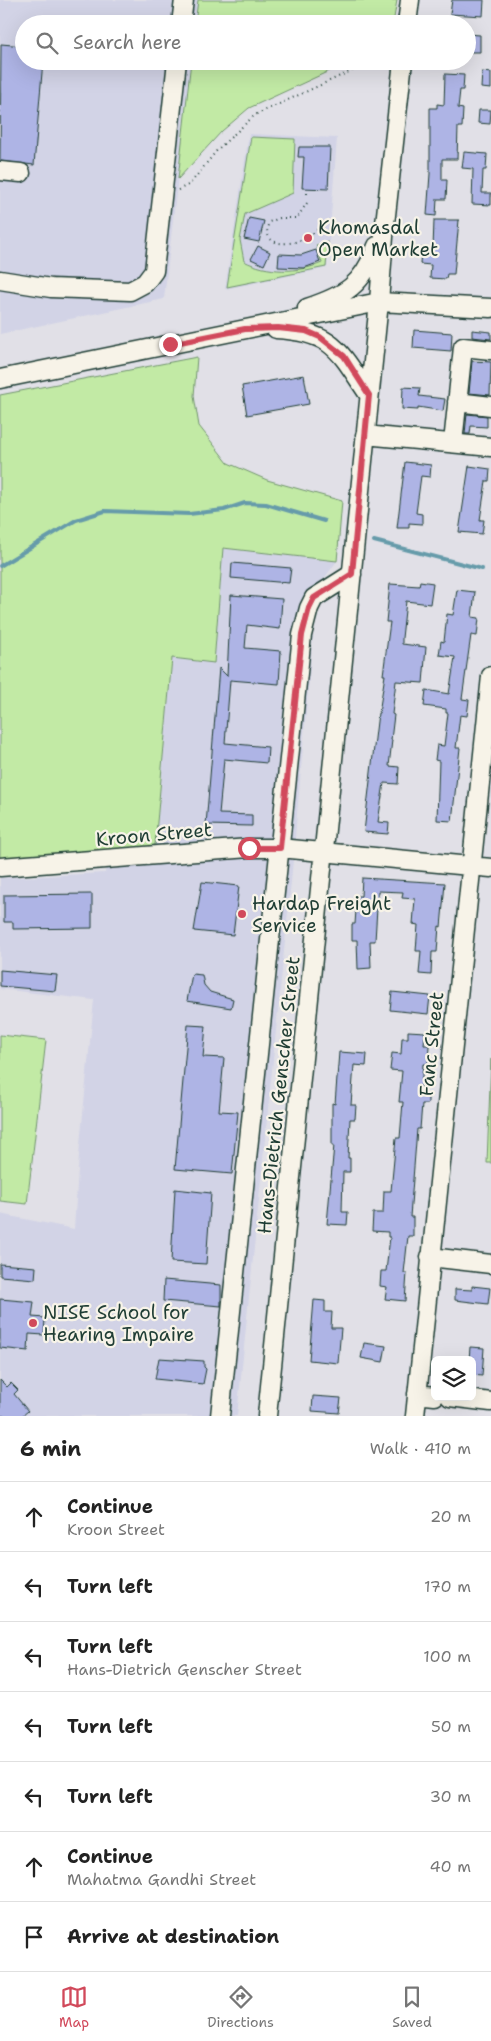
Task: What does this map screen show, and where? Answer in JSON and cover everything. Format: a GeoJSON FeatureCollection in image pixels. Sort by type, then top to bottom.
{"type":"FeatureCollection","features":[{"type":"Feature","properties":{"kind":"street"},"geometry":{"type":"LineString","coordinates":[[182,15],[184,0]]}},
{"type":"Feature","properties":{"kind":"street"},"geometry":{"type":"LineString","coordinates":[[408,15],[410,0]]}},
{"type":"Feature","properties":{"kind":"street"},"geometry":{"type":"LineString","coordinates":[[0,280],[51,288],[130,292],[145,283],[154,271],[176,70]]}},
{"type":"Feature","properties":{"kind":"street","name":"Hans-Dietrich Genscher Street"},"geometry":{"type":"LineString","coordinates":[[267,1416],[379,302],[385,224],[402,70]]}},
{"type":"Feature","properties":{"kind":"street"},"geometry":{"type":"LineString","coordinates":[[0,171],[21,173]]}},
{"type":"Feature","properties":{"kind":"street"},"geometry":{"type":"LineString","coordinates":[[245,329],[322,303],[348,290],[370,267],[385,224]]}},
{"type":"Feature","properties":{"kind":"street"},"geometry":{"type":"LineString","coordinates":[[0,379],[379,302],[491,308]]}},
{"type":"Feature","properties":{"kind":"street"},"geometry":{"type":"LineString","coordinates":[[245,329],[278,328],[306,331],[320,337],[344,356],[369,395]]}},
{"type":"Feature","properties":{"kind":"street"},"geometry":{"type":"LineString","coordinates":[[453,443],[463,347],[491,350]]}},
{"type":"Feature","properties":{"kind":"street"},"geometry":{"type":"LineString","coordinates":[[457,402],[491,406]]}},
{"type":"Feature","properties":{"kind":"street"},"geometry":{"type":"LineString","coordinates":[[365,435],[491,447]]}},
{"type":"Feature","properties":{"kind":"street"},"geometry":{"type":"LineString","coordinates":[[220,1416],[302,635],[309,608],[314,598],[352,574]]}},
{"type":"Feature","properties":{"kind":"street","name":"Fanc Street"},"geometry":{"type":"LineString","coordinates":[[415,1416],[426,1395],[430,1257],[471,866],[488,733],[491,676]]}},
{"type":"Feature","properties":{"kind":"street","name":"Kroon Street"},"geometry":{"type":"LineString","coordinates":[[0,867],[249,848],[280,848],[491,868]]}},
{"type":"Feature","properties":{"kind":"street"},"geometry":{"type":"LineString","coordinates":[[430,1257],[491,1264]]}},
{"type":"Feature","properties":{"kind":"street"},"geometry":{"type":"LineString","coordinates":[[476,1400],[491,1402]]}},
{"type":"Feature","properties":{"kind":"path"},"geometry":{"type":"LineString","coordinates":[[163,198],[190,184],[218,149],[255,115],[353,70]]}},
{"type":"Feature","properties":{"kind":"path"},"geometry":{"type":"LineString","coordinates":[[307,193],[307,203],[297,218],[280,218],[269,222],[267,232],[269,238],[285,244],[301,242],[320,228],[324,221],[330,221]]}},
{"type":"Feature","properties":{"kind":"shaded area"},"geometry":{"type":"Polygon","coordinates":[[[0,0],[198,0],[196,15],[15,15],[15,70],[190,70],[164,299],[0,334],[0,0]]]}},
{"type":"Feature","properties":{"kind":"shaded area"},"geometry":{"type":"Polygon","coordinates":[[[249,134],[337,138],[327,268],[225,289],[249,134]]]}},
{"type":"Feature","properties":{"kind":"shaded area"},"geometry":{"type":"Polygon","coordinates":[[[223,548],[337,561],[317,588],[291,882],[237,1416],[0,1416],[0,1214],[74,1229],[94,1000],[0,989],[0,878],[105,873],[107,859],[154,855],[172,658],[214,662],[223,548]]]}},
{"type":"Feature","properties":{"kind":"green space"},"geometry":{"type":"Polygon","coordinates":[[[198,0],[397,0],[394,15],[196,15],[198,0]]]}},
{"type":"Feature","properties":{"kind":"green space"},"geometry":{"type":"Polygon","coordinates":[[[190,70],[331,70],[249,108],[222,131],[178,179],[190,70]]]}},
{"type":"Feature","properties":{"kind":"green space"},"geometry":{"type":"Polygon","coordinates":[[[251,137],[295,139],[293,193],[245,214],[240,240],[244,261],[272,270],[303,269],[322,263],[316,245],[328,242],[326,267],[227,287],[251,137]]]}},
{"type":"Feature","properties":{"kind":"green space"},"geometry":{"type":"Polygon","coordinates":[[[197,357],[194,396],[199,426],[228,463],[267,480],[342,501],[337,561],[223,548],[214,663],[172,658],[154,855],[0,867],[0,395],[197,357]]]}},
{"type":"Feature","properties":{"kind":"green space"},"geometry":{"type":"Polygon","coordinates":[[[0,1035],[46,1040],[27,1204],[0,1201],[0,1035]]]}},
{"type":"Feature","properties":{"kind":"green space"},"geometry":{"type":"Polygon","coordinates":[[[491,1059],[491,1163],[487,1163],[491,1059]]]}},
{"type":"Feature","properties":{"kind":"building"},"geometry":{"type":"Polygon","coordinates":[[[452,0],[484,0],[483,16],[450,14],[452,0]]]}},
{"type":"Feature","properties":{"kind":"building"},"geometry":{"type":"Polygon","coordinates":[[[476,35],[480,35],[480,52],[476,52],[476,35]]]}},
{"type":"Feature","properties":{"kind":"building"},"geometry":{"type":"Polygon","coordinates":[[[1,44],[15,45],[15,70],[42,70],[34,165],[0,161],[1,44]]]}},
{"type":"Feature","properties":{"kind":"building"},"geometry":{"type":"Polygon","coordinates":[[[482,72],[491,73],[491,89],[481,88],[482,72]]]}},
{"type":"Feature","properties":{"kind":"building"},"geometry":{"type":"Polygon","coordinates":[[[445,74],[464,75],[463,90],[460,90],[458,108],[463,109],[462,127],[458,127],[457,159],[442,159],[442,180],[447,180],[446,199],[437,199],[436,216],[427,215],[430,174],[430,108],[437,108],[437,104],[444,105],[445,74]]]}},
{"type":"Feature","properties":{"kind":"building"},"geometry":{"type":"Polygon","coordinates":[[[479,110],[491,110],[490,124],[478,123],[479,110]]]}},
{"type":"Feature","properties":{"kind":"building"},"geometry":{"type":"Polygon","coordinates":[[[299,147],[330,147],[328,189],[302,188],[304,157],[298,157],[299,147]]]}},
{"type":"Feature","properties":{"kind":"building"},"geometry":{"type":"Polygon","coordinates":[[[464,152],[487,154],[486,170],[483,170],[482,193],[491,193],[491,205],[472,204],[473,169],[462,168],[464,152]]]}},
{"type":"Feature","properties":{"kind":"building"},"geometry":{"type":"Polygon","coordinates":[[[249,218],[264,221],[259,242],[244,239],[249,218]]]}},
{"type":"Feature","properties":{"kind":"building"},"geometry":{"type":"Polygon","coordinates":[[[434,220],[459,220],[454,274],[447,274],[446,279],[430,278],[431,265],[420,264],[421,248],[433,249],[434,220]]]}},
{"type":"Feature","properties":{"kind":"building"},"geometry":{"type":"Polygon","coordinates":[[[258,246],[270,252],[264,265],[251,259],[258,246]]]}},
{"type":"Feature","properties":{"kind":"building"},"geometry":{"type":"Polygon","coordinates":[[[316,250],[320,262],[304,268],[278,267],[279,254],[301,255],[316,250]]]}},
{"type":"Feature","properties":{"kind":"building"},"geometry":{"type":"Polygon","coordinates":[[[414,330],[452,333],[451,351],[413,348],[414,330]]]}},
{"type":"Feature","properties":{"kind":"building"},"geometry":{"type":"Polygon","coordinates":[[[472,330],[491,332],[491,339],[472,337],[472,330]]]}},
{"type":"Feature","properties":{"kind":"building"},"geometry":{"type":"Polygon","coordinates":[[[472,361],[491,362],[490,395],[469,393],[472,361]]]}},
{"type":"Feature","properties":{"kind":"building"},"geometry":{"type":"Polygon","coordinates":[[[304,375],[309,404],[247,415],[242,386],[304,375]]]}},
{"type":"Feature","properties":{"kind":"building"},"geometry":{"type":"Polygon","coordinates":[[[403,387],[420,388],[419,396],[445,399],[443,411],[418,407],[418,410],[402,409],[403,387]]]}},
{"type":"Feature","properties":{"kind":"building"},"geometry":{"type":"Polygon","coordinates":[[[467,414],[487,416],[487,427],[471,426],[470,434],[465,434],[467,414]]]}},
{"type":"Feature","properties":{"kind":"building"},"geometry":{"type":"Polygon","coordinates":[[[405,462],[431,465],[430,477],[421,476],[416,513],[422,514],[422,524],[409,523],[409,528],[397,528],[405,462]]]}},
{"type":"Feature","properties":{"kind":"building"},"geometry":{"type":"Polygon","coordinates":[[[469,466],[490,469],[489,481],[486,481],[480,520],[484,520],[482,534],[459,532],[469,466]]]}},
{"type":"Feature","properties":{"kind":"building"},"geometry":{"type":"Polygon","coordinates":[[[232,563],[291,568],[289,583],[231,578],[232,563]]]}},
{"type":"Feature","properties":{"kind":"building"},"geometry":{"type":"Polygon","coordinates":[[[420,581],[433,583],[430,604],[406,601],[402,644],[426,647],[423,683],[396,681],[389,766],[399,767],[398,784],[384,783],[378,822],[389,823],[388,834],[364,832],[378,713],[385,675],[383,675],[390,622],[386,622],[390,584],[419,586],[420,581]]]}},
{"type":"Feature","properties":{"kind":"building"},"geometry":{"type":"Polygon","coordinates":[[[457,590],[475,592],[472,617],[479,618],[477,636],[471,635],[462,699],[469,700],[467,716],[460,715],[456,748],[460,748],[452,821],[437,820],[439,761],[435,760],[437,745],[444,746],[448,713],[446,713],[446,709],[424,706],[426,690],[449,694],[455,657],[439,655],[441,641],[444,642],[447,614],[453,615],[457,590]]]}},
{"type":"Feature","properties":{"kind":"building"},"geometry":{"type":"Polygon","coordinates":[[[231,595],[282,599],[280,629],[247,625],[245,648],[281,651],[279,684],[230,680],[225,743],[268,747],[267,763],[224,759],[219,814],[252,815],[252,826],[206,825],[219,668],[227,676],[231,595]]]}},
{"type":"Feature","properties":{"kind":"building"},"geometry":{"type":"Polygon","coordinates":[[[362,878],[445,883],[441,927],[439,926],[437,952],[432,952],[431,975],[419,974],[421,951],[416,951],[418,925],[413,924],[415,899],[402,898],[403,892],[378,891],[375,941],[370,941],[371,968],[358,969],[357,940],[352,940],[352,924],[355,924],[357,896],[361,896],[362,878]]]}},
{"type":"Feature","properties":{"kind":"building"},"geometry":{"type":"Polygon","coordinates":[[[202,882],[239,886],[233,935],[194,931],[202,882]]]}},
{"type":"Feature","properties":{"kind":"building"},"geometry":{"type":"Polygon","coordinates":[[[92,894],[92,928],[13,929],[13,922],[4,922],[4,895],[92,894]]]}},
{"type":"Feature","properties":{"kind":"building"},"geometry":{"type":"Polygon","coordinates":[[[0,970],[57,975],[55,991],[0,986],[0,970]]]}},
{"type":"Feature","properties":{"kind":"building"},"geometry":{"type":"Polygon","coordinates":[[[192,974],[202,975],[204,985],[210,992],[233,999],[231,1008],[187,1001],[192,974]]]}},
{"type":"Feature","properties":{"kind":"building"},"geometry":{"type":"Polygon","coordinates":[[[392,992],[430,996],[428,1014],[390,1010],[392,992]]]}},
{"type":"Feature","properties":{"kind":"building"},"geometry":{"type":"Polygon","coordinates":[[[188,1025],[206,1026],[203,1057],[224,1058],[219,1111],[238,1112],[232,1174],[175,1169],[188,1025]]]}},
{"type":"Feature","properties":{"kind":"building"},"geometry":{"type":"Polygon","coordinates":[[[408,1031],[425,1032],[424,1045],[429,1045],[428,1064],[423,1064],[421,1088],[425,1088],[424,1094],[428,1095],[428,1104],[422,1104],[420,1129],[417,1129],[410,1217],[413,1217],[413,1236],[408,1236],[404,1273],[407,1273],[405,1301],[385,1299],[387,1287],[380,1286],[381,1271],[386,1271],[390,1237],[388,1237],[388,1232],[372,1231],[373,1213],[383,1213],[384,1191],[391,1191],[396,1138],[400,1138],[403,1102],[399,1102],[402,1071],[390,1070],[392,1053],[401,1054],[402,1038],[408,1038],[408,1031]]]}},
{"type":"Feature","properties":{"kind":"building"},"geometry":{"type":"Polygon","coordinates":[[[339,1052],[367,1054],[366,1066],[354,1065],[351,1105],[356,1105],[355,1119],[350,1119],[348,1158],[350,1158],[350,1172],[343,1172],[342,1212],[348,1212],[347,1225],[327,1224],[334,1145],[332,1145],[332,1103],[335,1104],[339,1052]]]}},
{"type":"Feature","properties":{"kind":"building"},"geometry":{"type":"Polygon","coordinates":[[[175,1189],[211,1193],[206,1264],[171,1262],[175,1189]]]}},
{"type":"Feature","properties":{"kind":"building"},"geometry":{"type":"Polygon","coordinates":[[[0,1264],[36,1267],[35,1279],[0,1276],[0,1264]]]}},
{"type":"Feature","properties":{"kind":"building"},"geometry":{"type":"Polygon","coordinates":[[[164,1280],[221,1285],[221,1306],[163,1301],[164,1280]]]}},
{"type":"Feature","properties":{"kind":"building"},"geometry":{"type":"Polygon","coordinates":[[[472,1286],[490,1288],[488,1304],[455,1300],[455,1289],[472,1290],[472,1286]]]}},
{"type":"Feature","properties":{"kind":"building"},"geometry":{"type":"Polygon","coordinates":[[[0,1299],[34,1302],[32,1317],[45,1318],[44,1335],[29,1334],[28,1351],[0,1348],[0,1299]]]}},
{"type":"Feature","properties":{"kind":"building"},"geometry":{"type":"Polygon","coordinates":[[[314,1300],[325,1301],[325,1312],[332,1312],[331,1328],[341,1328],[338,1363],[309,1360],[314,1300]]]}},
{"type":"Feature","properties":{"kind":"building"},"geometry":{"type":"Polygon","coordinates":[[[364,1343],[386,1346],[383,1362],[361,1358],[364,1343]]]}},
{"type":"Feature","properties":{"kind":"building"},"geometry":{"type":"Polygon","coordinates":[[[470,1347],[484,1348],[482,1376],[476,1375],[476,1356],[469,1356],[470,1347]]]}},
{"type":"Feature","properties":{"kind":"building"},"geometry":{"type":"Polygon","coordinates":[[[159,1358],[204,1361],[206,1369],[203,1384],[155,1379],[159,1358]]]}},
{"type":"Feature","properties":{"kind":"building"},"geometry":{"type":"Polygon","coordinates":[[[0,1380],[7,1387],[11,1383],[18,1390],[14,1394],[28,1411],[22,1416],[0,1416],[0,1380]]]}},
{"type":"Feature","properties":{"kind":"building"},"geometry":{"type":"Polygon","coordinates":[[[313,1396],[341,1398],[339,1413],[312,1411],[313,1396]]]}},
{"type":"Feature","properties":{"kind":"waterway"},"geometry":{"type":"LineString","coordinates":[[0,566],[76,520],[105,511],[189,514],[224,510],[245,503],[266,504],[324,521]]}},
{"type":"Feature","properties":{"kind":"waterway"},"geometry":{"type":"LineString","coordinates":[[374,541],[482,569]]}},
{"type":"Feature","properties":{"kind":"place","name":"Khomasdal Open Market"},"geometry":{"type":"Point","coordinates":[308,238]}},
{"type":"Feature","properties":{"kind":"place","name":"Hardap Freight Service"},"geometry":{"type":"Point","coordinates":[242,914]}},
{"type":"Feature","properties":{"kind":"place","name":"NISE School for Hearing Impaire"},"geometry":{"type":"Point","coordinates":[33,1323]}},
{"type":"Feature","properties":{"kind":"route"},"geometry":{"type":"LineString","coordinates":[[170,344],[245,329],[278,328],[306,331],[334,346],[344,356],[369,395],[352,574],[314,598],[309,608],[302,635],[280,848],[249,848]]}}]}
